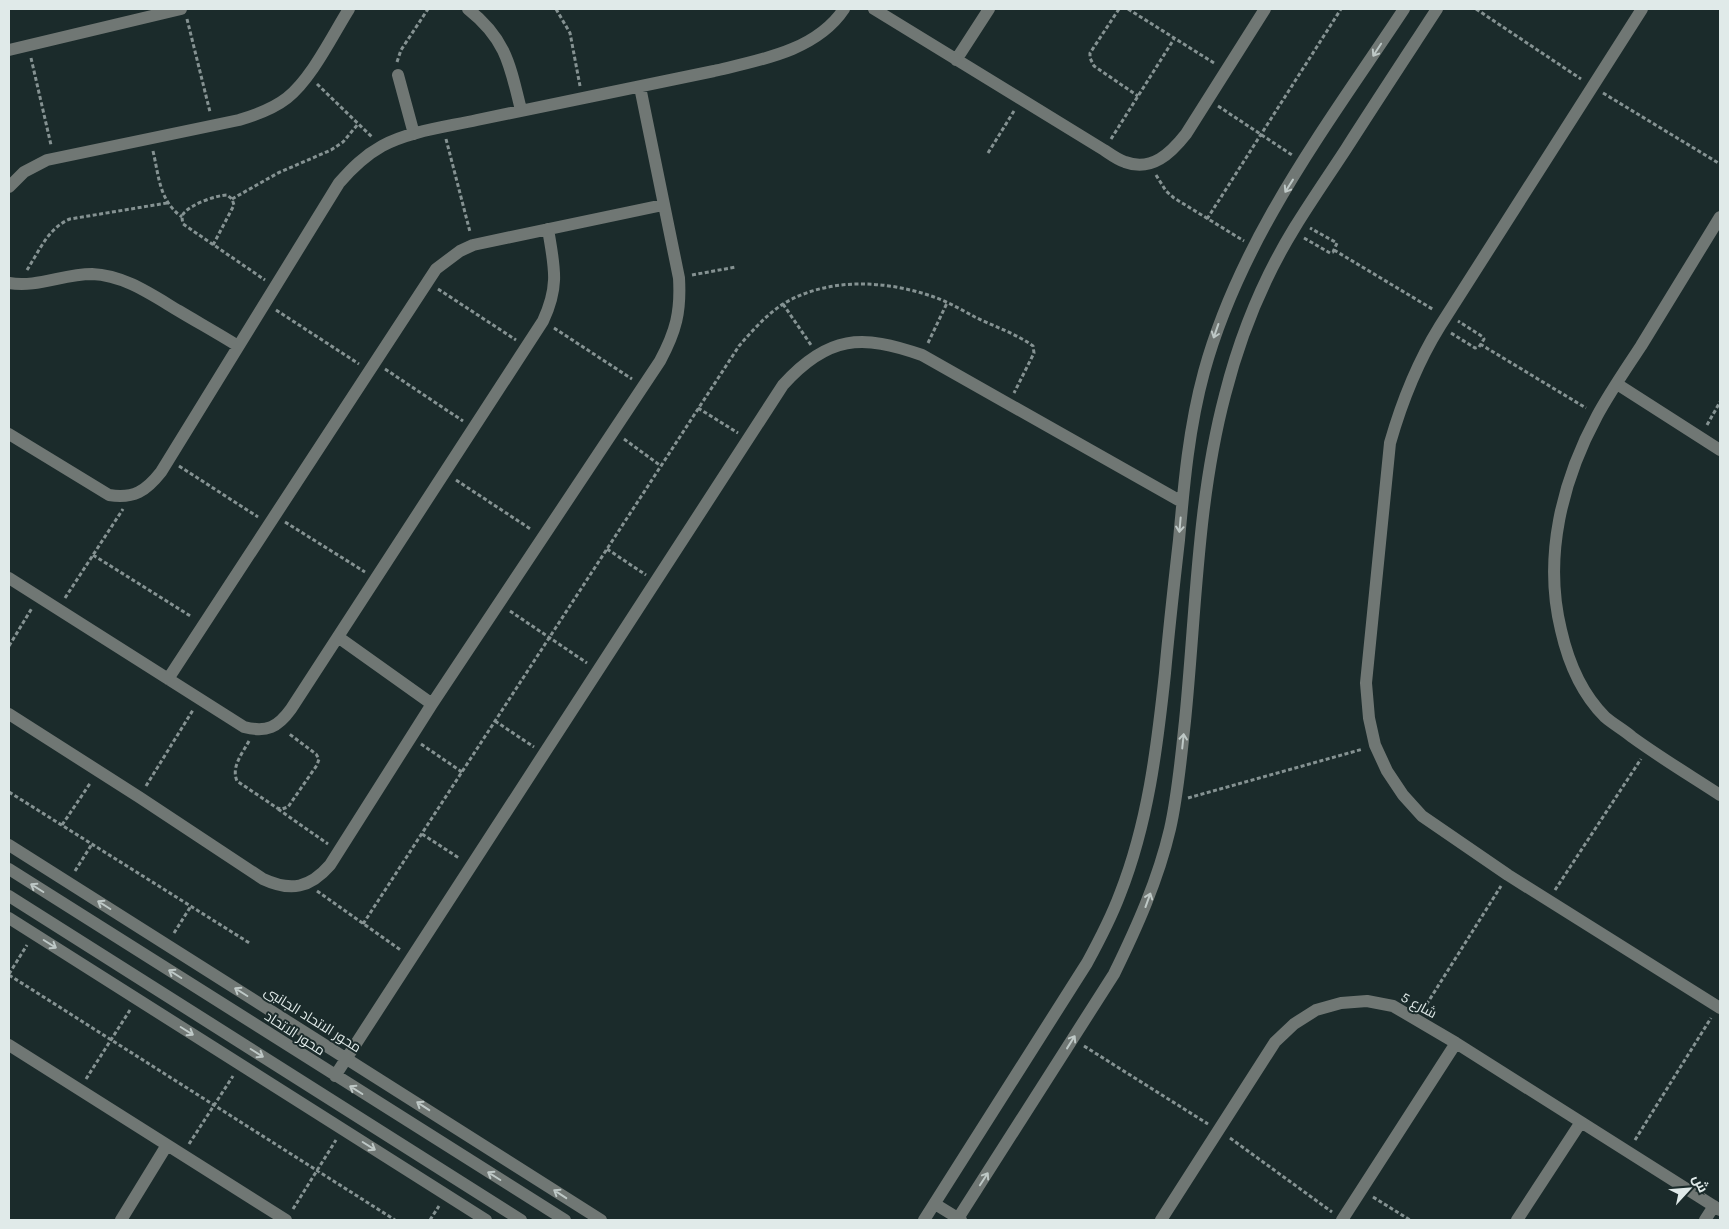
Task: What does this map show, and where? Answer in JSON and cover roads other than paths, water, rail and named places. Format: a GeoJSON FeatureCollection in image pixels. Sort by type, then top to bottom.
{"type":"FeatureCollection","features":[{"type":"Feature","properties":{"kind":"street"},"geometry":{"type":"LineString","coordinates":[[9,187],[29,168],[54,158],[256,116],[273,108],[300,85],[349,9]]}},
{"type":"Feature","properties":{"kind":"street"},"geometry":{"type":"LineString","coordinates":[[468,9],[482,20],[502,46],[510,63],[521,110]]}},
{"type":"Feature","properties":{"kind":"street"},"geometry":{"type":"LineString","coordinates":[[9,434],[109,495],[131,496],[142,491],[152,483],[169,459],[339,183],[358,162],[382,146],[414,134],[521,110],[640,87],[752,62],[784,52],[800,46],[821,33],[844,9]]}},
{"type":"Feature","properties":{"kind":"street"},"geometry":{"type":"LineString","coordinates":[[874,9],[1124,162],[1143,164],[1162,159],[1176,146],[1265,9]]}},
{"type":"Feature","properties":{"kind":"street"},"geometry":{"type":"LineString","coordinates":[[956,60],[989,9]]}},
{"type":"Feature","properties":{"kind":"street"},"geometry":{"type":"LineString","coordinates":[[924,1220],[1087,963],[1105,929],[1120,894],[1142,823],[1155,759],[1190,437],[1203,373],[1225,307],[1253,247],[1303,163],[1404,9]]}},
{"type":"Feature","properties":{"kind":"street"},"geometry":{"type":"LineString","coordinates":[[935,1204],[959,1220],[1114,974],[1132,939],[1147,903],[1162,856],[1175,801],[1188,693],[1201,540],[1215,441],[1224,396],[1240,344],[1268,276],[1295,227],[1437,9]]}},
{"type":"Feature","properties":{"kind":"street"},"geometry":{"type":"LineString","coordinates":[[1642,9],[1444,319],[1412,378],[1399,410],[1390,443],[1366,682],[1369,718],[1376,746],[1392,780],[1422,816],[1508,875],[1719,1008]]}},
{"type":"Feature","properties":{"kind":"street"},"geometry":{"type":"LineString","coordinates":[[9,50],[184,14]]}},
{"type":"Feature","properties":{"kind":"street"},"geometry":{"type":"LineString","coordinates":[[398,75],[414,134]]}},
{"type":"Feature","properties":{"kind":"street"},"geometry":{"type":"LineString","coordinates":[[9,714],[263,879],[277,885],[292,887],[306,884],[320,876],[330,865],[410,737],[660,361],[671,340],[677,320],[680,299],[679,278],[640,87]]}},
{"type":"Feature","properties":{"kind":"street"},"geometry":{"type":"LineString","coordinates":[[168,679],[436,269],[447,259],[473,245],[663,205]]}},
{"type":"Feature","properties":{"kind":"street"},"geometry":{"type":"LineString","coordinates":[[1720,218],[1597,415],[1575,462],[1564,495],[1554,556],[1554,586],[1558,616],[1565,646],[1586,694],[1605,717],[1648,748],[1720,795]]}},
{"type":"Feature","properties":{"kind":"street"},"geometry":{"type":"LineString","coordinates":[[9,578],[244,727],[255,730],[266,729],[276,724],[291,708],[543,321],[550,306],[555,272],[548,229]]}},
{"type":"Feature","properties":{"kind":"street"},"geometry":{"type":"LineString","coordinates":[[13,284],[34,284],[80,274],[109,276],[149,293],[238,346]]}},
{"type":"Feature","properties":{"kind":"street"},"geometry":{"type":"LineString","coordinates":[[335,1076],[783,385],[800,366],[817,354],[843,344],[868,341],[893,345],[922,355],[1182,502]]}},
{"type":"Feature","properties":{"kind":"street"},"geometry":{"type":"LineString","coordinates":[[1617,384],[1720,450]]}},
{"type":"Feature","properties":{"kind":"street"},"geometry":{"type":"LineString","coordinates":[[338,637],[432,704]]}},
{"type":"Feature","properties":{"kind":"street","name":"محور الاتحاد الجانبى"},"geometry":{"type":"LineString","coordinates":[[9,845],[601,1220]]}},
{"type":"Feature","properties":{"kind":"street","name":"محور الاتحاد"},"geometry":{"type":"LineString","coordinates":[[9,870],[565,1220]]}},
{"type":"Feature","properties":{"kind":"street"},"geometry":{"type":"LineString","coordinates":[[9,896],[521,1220]]}},
{"type":"Feature","properties":{"kind":"street"},"geometry":{"type":"LineString","coordinates":[[9,918],[486,1220]]}},
{"type":"Feature","properties":{"kind":"street","name":"شارع 5"},"geometry":{"type":"LineString","coordinates":[[1161,1220],[1275,1042],[1294,1024],[1316,1010],[1341,1003],[1367,1001],[1393,1006],[1717,1208]]}},
{"type":"Feature","properties":{"kind":"street"},"geometry":{"type":"LineString","coordinates":[[1342,1220],[1456,1044]]}},
{"type":"Feature","properties":{"kind":"street"},"geometry":{"type":"LineString","coordinates":[[9,1045],[167,1145],[289,1216]]}},
{"type":"Feature","properties":{"kind":"street"},"geometry":{"type":"LineString","coordinates":[[1517,1220],[1581,1122]]}},
{"type":"Feature","properties":{"kind":"street"},"geometry":{"type":"LineString","coordinates":[[121,1220],[167,1145]]}},
{"type":"Feature","properties":{"kind":"street"},"geometry":{"type":"LineString","coordinates":[[1705,1220],[1717,1208]]}}]}
